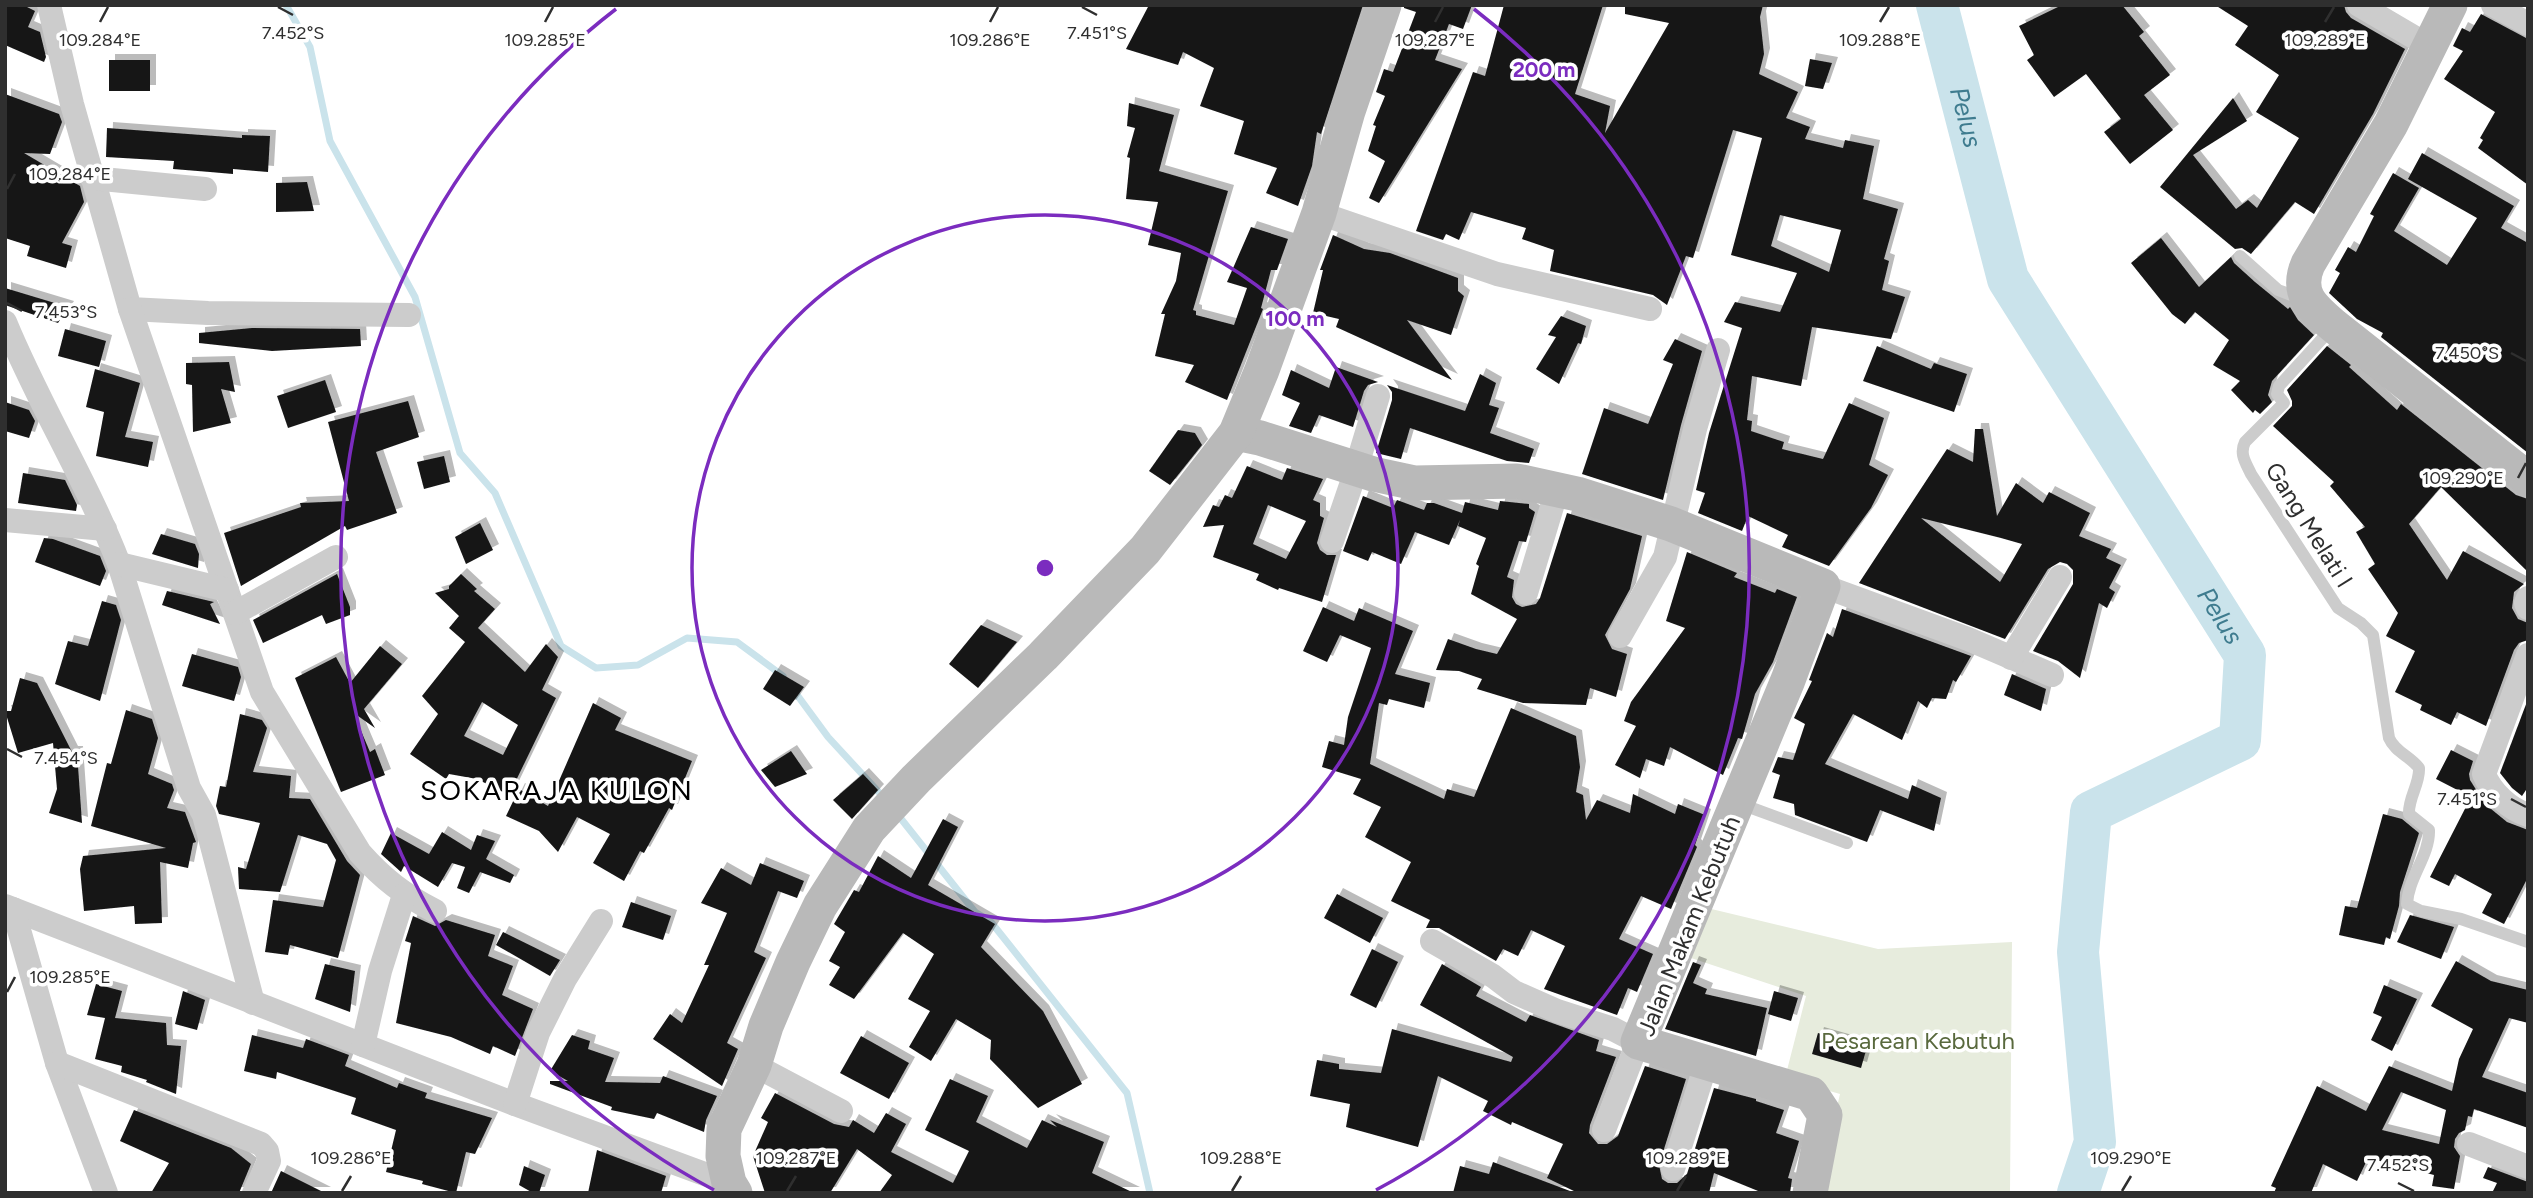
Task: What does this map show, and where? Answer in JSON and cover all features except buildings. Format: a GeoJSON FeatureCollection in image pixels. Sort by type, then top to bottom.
{"type":"FeatureCollection","features":[{"type":"Feature","properties":{"kind":"street"},"geometry":{"type":"LineString","coordinates":[[49,5],[72,104],[130,309],[262,692],[360,853],[404,895],[435,911]]}},
{"type":"Feature","properties":{"kind":"street"},"geometry":{"type":"LineString","coordinates":[[732,1188],[723,1156],[724,1129],[754,1065],[766,1026],[793,962],[820,906],[869,829],[1145,550],[1236,433],[1319,213],[1348,111],[1384,5]]}},
{"type":"Feature","properties":{"kind":"street"},"geometry":{"type":"LineString","coordinates":[[2359,5],[2430,46]]}},
{"type":"Feature","properties":{"kind":"street"},"geometry":{"type":"LineString","coordinates":[[2450,5],[2391,124],[2308,264],[2302,285],[2306,300],[2334,326],[2528,479]]}},
{"type":"Feature","properties":{"kind":"street"},"geometry":{"type":"LineString","coordinates":[[2493,5],[2528,24]]}},
{"type":"Feature","properties":{"kind":"street"},"geometry":{"type":"LineString","coordinates":[[92,178],[205,189]]}},
{"type":"Feature","properties":{"kind":"street"},"geometry":{"type":"LineString","coordinates":[[1319,213],[1497,274],[1650,309]]}},
{"type":"Feature","properties":{"kind":"street"},"geometry":{"type":"LineString","coordinates":[[130,309],[208,313],[409,315]]}},
{"type":"Feature","properties":{"kind":"street"},"geometry":{"type":"LineString","coordinates":[[5,322],[24,369],[105,529],[119,564],[189,788],[204,815],[253,1003]]}},
{"type":"Feature","properties":{"kind":"street"},"geometry":{"type":"LineString","coordinates":[[1620,636],[1665,557],[1695,429],[1718,350]]}},
{"type":"Feature","properties":{"kind":"street"},"geometry":{"type":"LineString","coordinates":[[1332,541],[1378,396]]}},
{"type":"Feature","properties":{"kind":"street"},"geometry":{"type":"LineString","coordinates":[[1236,433],[1355,468],[1415,482],[1517,481],[1557,490],[1671,524],[2052,675]]}},
{"type":"Feature","properties":{"kind":"street"},"geometry":{"type":"LineString","coordinates":[[1526,593],[1557,490]]}},
{"type":"Feature","properties":{"kind":"street"},"geometry":{"type":"LineString","coordinates":[[5,520],[105,529]]}},
{"type":"Feature","properties":{"kind":"street"},"geometry":{"type":"LineString","coordinates":[[119,564],[231,601],[336,557]]}},
{"type":"Feature","properties":{"kind":"street"},"geometry":{"type":"LineString","coordinates":[[2011,658],[2060,577]]}},
{"type":"Feature","properties":{"kind":"street","name":"Jalan Makam Kebutuh"},"geometry":{"type":"LineString","coordinates":[[1810,1193],[1825,1115],[1811,1094],[1638,1042],[1806,636],[1823,586]]}},
{"type":"Feature","properties":{"kind":"street"},"geometry":{"type":"LineString","coordinates":[[2528,598],[2528,608]]}},
{"type":"Feature","properties":{"kind":"street"},"geometry":{"type":"LineString","coordinates":[[2528,655],[2484,774],[2502,799],[2519,812],[2528,815]]}},
{"type":"Feature","properties":{"kind":"street"},"geometry":{"type":"LineString","coordinates":[[363,1045],[380,971],[404,895]]}},
{"type":"Feature","properties":{"kind":"street"},"geometry":{"type":"LineString","coordinates":[[9,908],[732,1188]]}},
{"type":"Feature","properties":{"kind":"street"},"geometry":{"type":"LineString","coordinates":[[9,908],[57,1063],[106,1193]]}},
{"type":"Feature","properties":{"kind":"street"},"geometry":{"type":"LineString","coordinates":[[515,1104],[538,1033],[565,979],[601,920]]}},
{"type":"Feature","properties":{"kind":"street"},"geometry":{"type":"LineString","coordinates":[[1432,942],[1493,976],[1514,992],[1557,1011],[1613,1029],[1638,1042],[1604,1130]]}},
{"type":"Feature","properties":{"kind":"street"},"geometry":{"type":"LineString","coordinates":[[57,1063],[261,1144],[267,1151],[269,1161],[254,1193]]}},
{"type":"Feature","properties":{"kind":"street"},"geometry":{"type":"LineString","coordinates":[[1673,1169],[1706,1064]]}},
{"type":"Feature","properties":{"kind":"street"},"geometry":{"type":"LineString","coordinates":[[754,1065],[841,1111]]}},
{"type":"Feature","properties":{"kind":"street"},"geometry":{"type":"LineString","coordinates":[[2469,1144],[2528,1167]]}},
{"type":"Feature","properties":{"kind":"lane"},"geometry":{"type":"LineString","coordinates":[[2240,256],[2278,290],[2306,300]]}},
{"type":"Feature","properties":{"kind":"lane","name":"Gang Melati I"},"geometry":{"type":"LineString","coordinates":[[2334,326],[2279,386],[2277,394],[2284,402],[2245,442],[2242,453],[2251,474],[2322,587],[2341,612],[2361,623],[2373,635],[2389,738],[2395,749],[2407,755],[2419,768],[2419,779],[2410,804],[2410,814],[2429,830],[2428,841],[2407,902],[2421,911],[2461,919],[2528,942]]}},
{"type":"Feature","properties":{"kind":"lane"},"geometry":{"type":"LineString","coordinates":[[1738,803],[1847,843]]}},
{"type":"Feature","properties":{"kind":"green space","name":"Pesarean Kebutuh"},"geometry":{"type":"Polygon","coordinates":[[[1699,906],[1878,949],[2012,942],[2010,1193],[1817,1193],[1840,1094],[1785,1078],[1806,996],[1679,954],[1699,906]]]}},
{"type":"Feature","properties":{"kind":"waterway"},"geometry":{"type":"LineString","coordinates":[[286,5],[310,47],[330,141],[415,297],[460,453],[495,493],[561,646],[596,668],[638,665],[687,638],[737,642],[783,676]]}},
{"type":"Feature","properties":{"kind":"waterway","name":"Pelus"},"geometry":{"type":"LineString","coordinates":[[1937,5],[2008,279],[2245,655],[2240,740],[2091,812],[2078,952],[2095,1142],[2078,1193]]}},
{"type":"Feature","properties":{"kind":"waterway"},"geometry":{"type":"LineString","coordinates":[[792,688],[828,737],[886,800]]}},
{"type":"Feature","properties":{"kind":"waterway"},"geometry":{"type":"LineString","coordinates":[[898,815],[975,912],[991,922],[1127,1093],[1150,1193]]}},
{"type":"Feature","properties":{"kind":"district","name":"SOKARAJA KULON"},"geometry":{"type":"Point","coordinates":[557,790]}}]}
